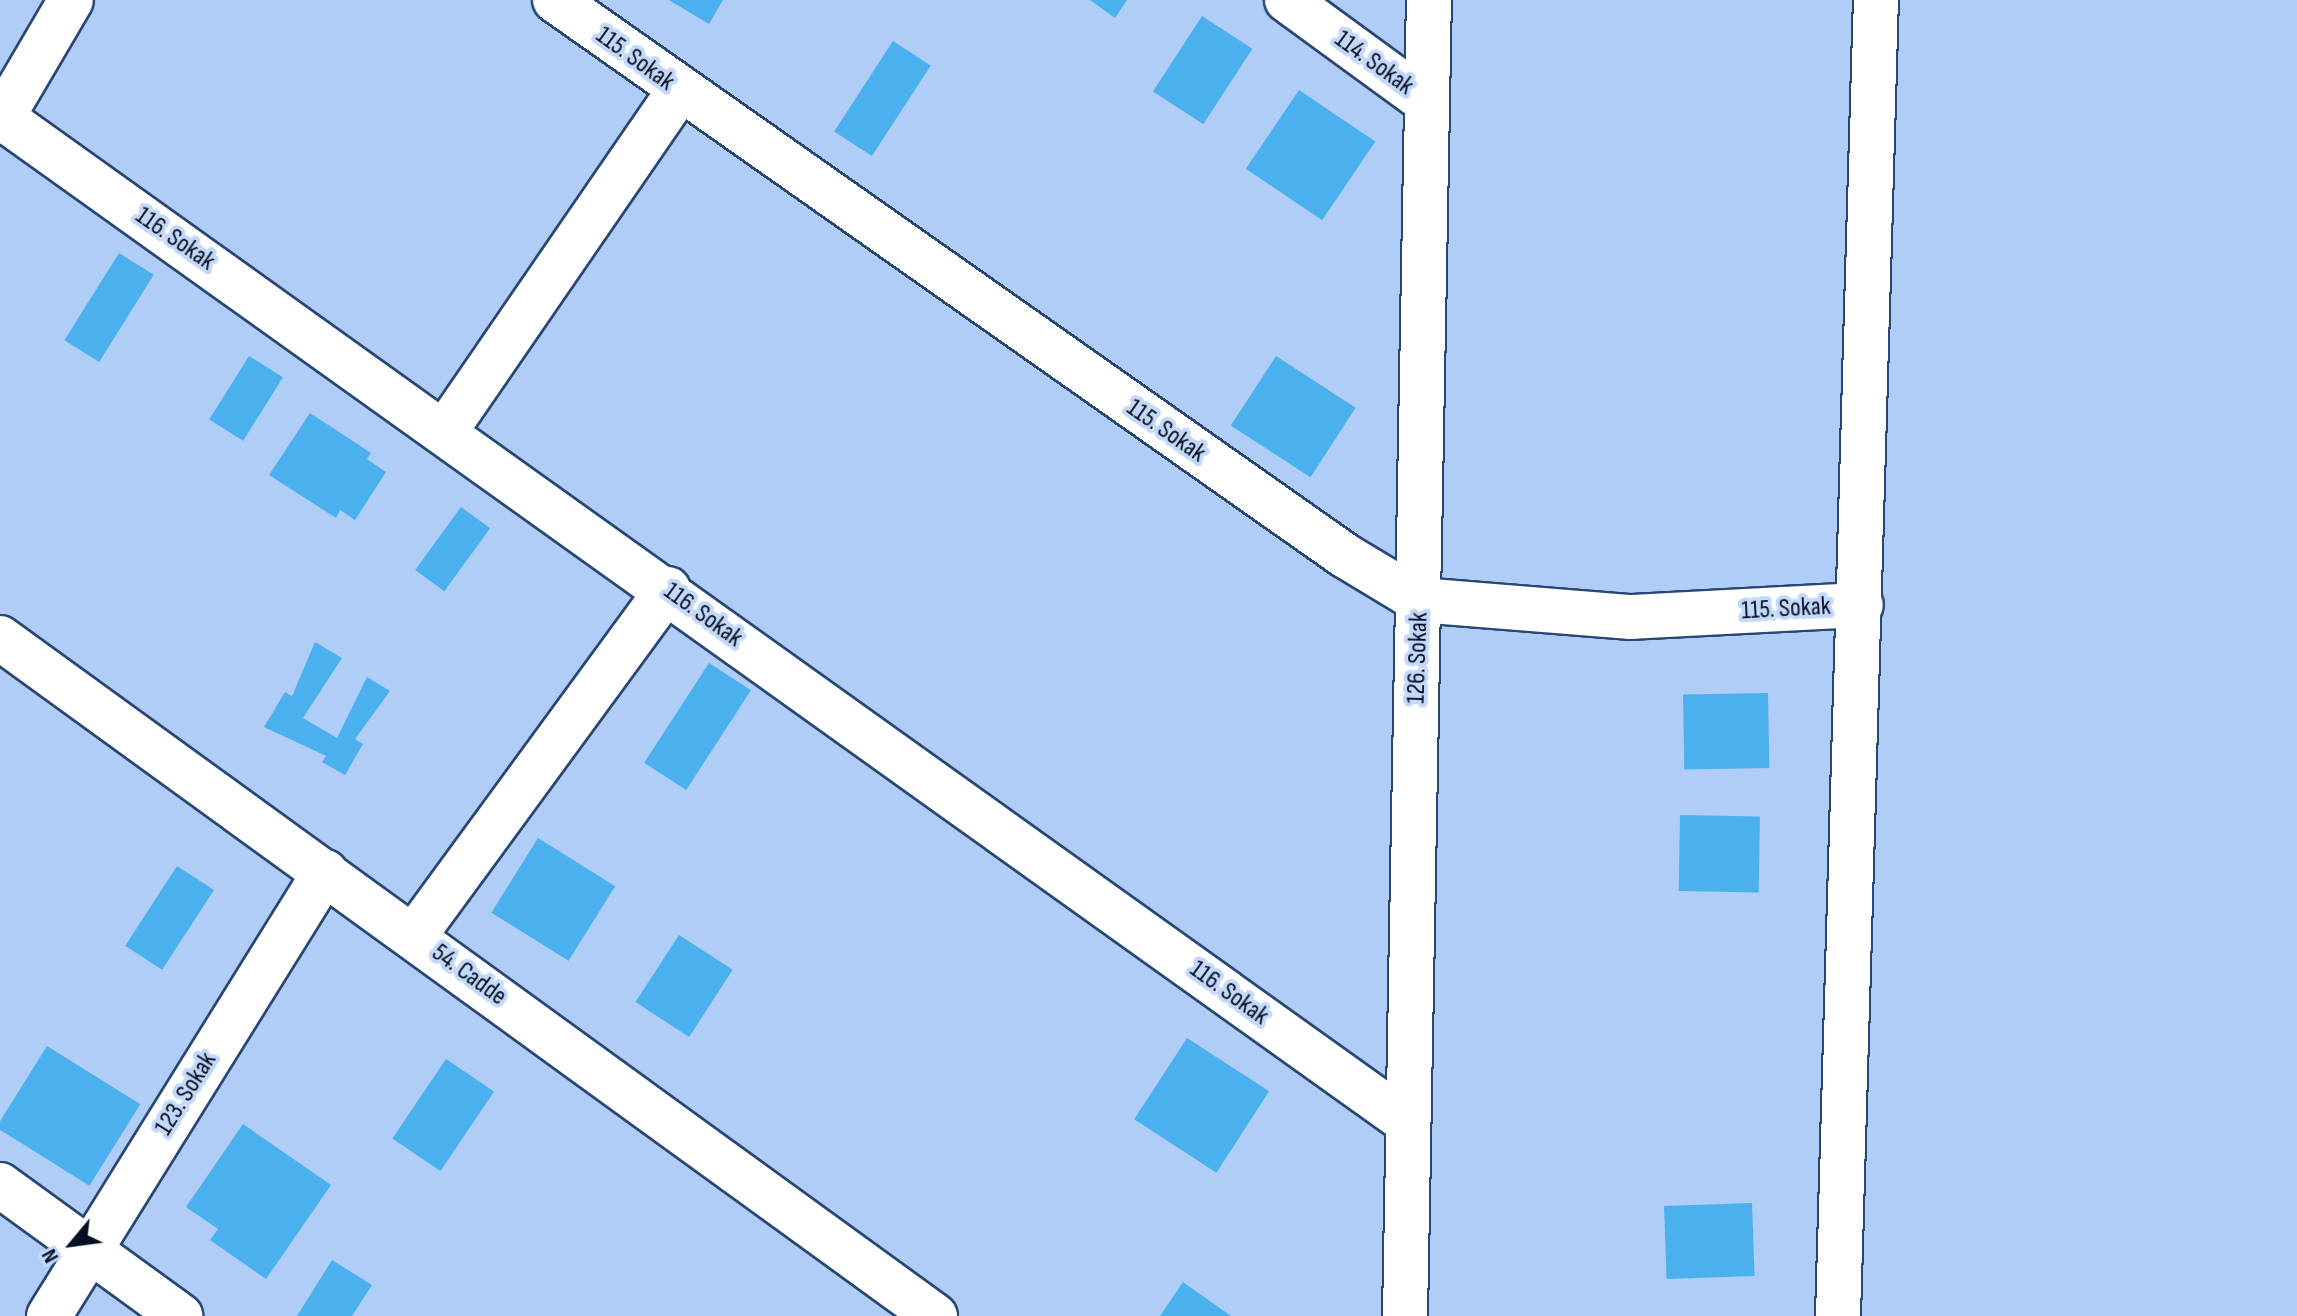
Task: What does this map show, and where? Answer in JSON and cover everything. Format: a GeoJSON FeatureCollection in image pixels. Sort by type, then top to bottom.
{"type":"FeatureCollection","features":[{"type":"Feature","properties":{"kind":"street"},"geometry":{"type":"LineString","coordinates":[[1,118],[71,0]]}},
{"type":"Feature","properties":{"kind":"street","name":"115. Sokak"},"geometry":{"type":"LineString","coordinates":[[555,0],[679,91],[1419,600],[1631,617],[1861,605]]}},
{"type":"Feature","properties":{"kind":"street","name":"114. Sokak"},"geometry":{"type":"LineString","coordinates":[[1287,0],[1423,99]]}},
{"type":"Feature","properties":{"kind":"street","name":"126. Sokak"},"geometry":{"type":"LineString","coordinates":[[1405,1316],[1403,1119],[1419,600],[1423,99],[1429,0]]}},
{"type":"Feature","properties":{"kind":"street"},"geometry":{"type":"LineString","coordinates":[[1838,1316],[1861,605],[1876,0]]}},
{"type":"Feature","properties":{"kind":"street"},"geometry":{"type":"LineString","coordinates":[[446,430],[679,91]]}},
{"type":"Feature","properties":{"kind":"street","name":"116. Sokak"},"geometry":{"type":"LineString","coordinates":[[1,118],[446,430],[1403,1119]]}},
{"type":"Feature","properties":{"kind":"street"},"geometry":{"type":"LineString","coordinates":[[414,936],[668,589]]}},
{"type":"Feature","properties":{"kind":"street","name":"54. Cadde"},"geometry":{"type":"LineString","coordinates":[[0,638],[935,1316]]}},
{"type":"Feature","properties":{"kind":"street","name":"123. Sokak"},"geometry":{"type":"LineString","coordinates":[[49,1316],[325,872]]}},
{"type":"Feature","properties":{"kind":"street"},"geometry":{"type":"LineString","coordinates":[[0,1185],[91,1246],[180,1316]]}},
{"type":"Feature","properties":{"kind":"building"},"geometry":{"type":"Polygon","coordinates":[[[669,0],[723,0],[709,24],[669,0]]]}},
{"type":"Feature","properties":{"kind":"building"},"geometry":{"type":"Polygon","coordinates":[[[1090,0],[1127,0],[1115,18],[1090,0]]]}},
{"type":"Feature","properties":{"kind":"building"},"geometry":{"type":"Polygon","coordinates":[[[1202,16],[1252,49],[1203,124],[1153,91],[1202,16]]]}},
{"type":"Feature","properties":{"kind":"building"},"geometry":{"type":"Polygon","coordinates":[[[893,41],[931,66],[872,156],[834,132],[893,41]]]}},
{"type":"Feature","properties":{"kind":"building"},"geometry":{"type":"Polygon","coordinates":[[[1299,90],[1375,141],[1322,220],[1246,169],[1299,90]]]}},
{"type":"Feature","properties":{"kind":"building"},"geometry":{"type":"Polygon","coordinates":[[[119,253],[154,275],[99,362],[64,340],[119,253]]]}},
{"type":"Feature","properties":{"kind":"building"},"geometry":{"type":"Polygon","coordinates":[[[249,356],[283,377],[243,441],[209,420],[249,356]]]}},
{"type":"Feature","properties":{"kind":"building"},"geometry":{"type":"Polygon","coordinates":[[[1276,356],[1356,408],[1310,477],[1231,426],[1276,356]]]}},
{"type":"Feature","properties":{"kind":"building"},"geometry":{"type":"Polygon","coordinates":[[[310,413],[371,453],[367,459],[386,472],[355,520],[340,510],[336,518],[269,475],[310,413]]]}},
{"type":"Feature","properties":{"kind":"building"},"geometry":{"type":"Polygon","coordinates":[[[461,507],[490,528],[444,591],[415,570],[461,507]]]}},
{"type":"Feature","properties":{"kind":"building"},"geometry":{"type":"Polygon","coordinates":[[[315,642],[342,658],[303,718],[337,738],[367,677],[390,691],[355,739],[363,744],[345,775],[322,762],[326,756],[264,727],[285,692],[292,696],[315,642]]]}},
{"type":"Feature","properties":{"kind":"building"},"geometry":{"type":"Polygon","coordinates":[[[709,663],[751,690],[686,790],[644,763],[709,663]]]}},
{"type":"Feature","properties":{"kind":"building"},"geometry":{"type":"Polygon","coordinates":[[[1768,693],[1769,768],[1684,769],[1683,694],[1768,693]]]}},
{"type":"Feature","properties":{"kind":"building"},"geometry":{"type":"Polygon","coordinates":[[[1680,815],[1760,816],[1759,892],[1679,891],[1680,815]]]}},
{"type":"Feature","properties":{"kind":"building"},"geometry":{"type":"Polygon","coordinates":[[[538,838],[615,886],[569,961],[491,913],[538,838]]]}},
{"type":"Feature","properties":{"kind":"building"},"geometry":{"type":"Polygon","coordinates":[[[177,866],[214,890],[162,970],[125,946],[177,866]]]}},
{"type":"Feature","properties":{"kind":"building"},"geometry":{"type":"Polygon","coordinates":[[[679,935],[733,970],[689,1037],[635,1002],[679,935]]]}},
{"type":"Feature","properties":{"kind":"building"},"geometry":{"type":"Polygon","coordinates":[[[1187,1038],[1269,1091],[1216,1173],[1134,1119],[1187,1038]]]}},
{"type":"Feature","properties":{"kind":"building"},"geometry":{"type":"Polygon","coordinates":[[[47,1046],[140,1104],[89,1186],[0,1130],[0,1121],[47,1046]]]}},
{"type":"Feature","properties":{"kind":"building"},"geometry":{"type":"Polygon","coordinates":[[[446,1059],[494,1091],[440,1171],[392,1139],[446,1059]]]}},
{"type":"Feature","properties":{"kind":"building"},"geometry":{"type":"Polygon","coordinates":[[[243,1124],[331,1185],[266,1279],[210,1240],[218,1229],[186,1207],[243,1124]]]}},
{"type":"Feature","properties":{"kind":"building"},"geometry":{"type":"Polygon","coordinates":[[[1752,1203],[1755,1276],[1667,1279],[1664,1206],[1752,1203]]]}},
{"type":"Feature","properties":{"kind":"building"},"geometry":{"type":"Polygon","coordinates":[[[332,1260],[372,1285],[352,1316],[297,1316],[332,1260]]]}},
{"type":"Feature","properties":{"kind":"building"},"geometry":{"type":"Polygon","coordinates":[[[1183,1282],[1214,1304],[1231,1316],[1160,1316],[1183,1282]]]}}]}
